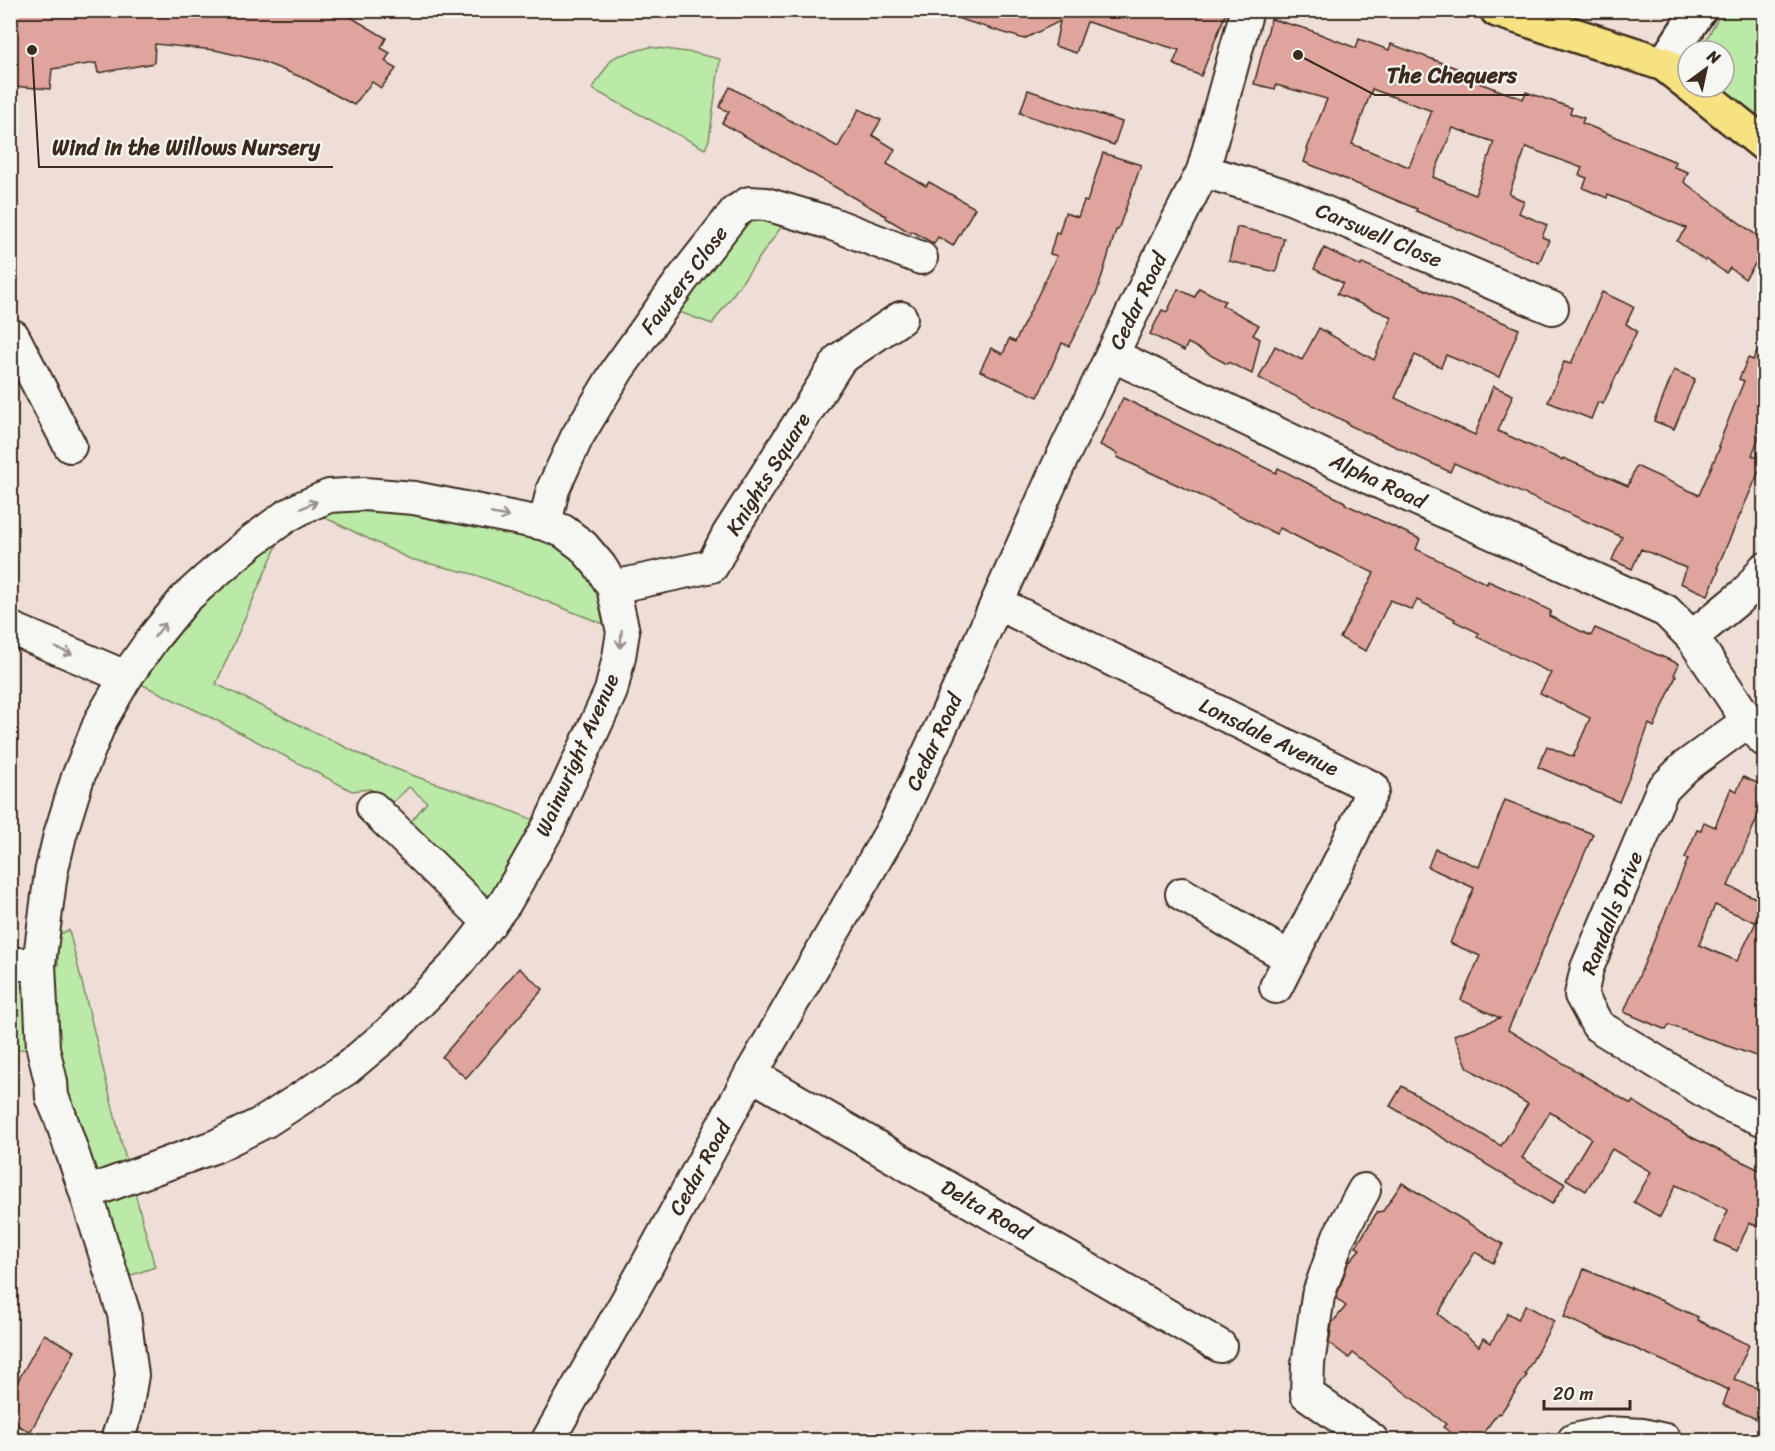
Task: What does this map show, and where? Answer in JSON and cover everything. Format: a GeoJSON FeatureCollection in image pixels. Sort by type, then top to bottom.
{"type":"FeatureCollection","features":[{"type":"Feature","properties":{"kind":"main road"},"geometry":{"type":"LineString","coordinates":[[1497,10],[1676,73]]}},
{"type":"Feature","properties":{"kind":"main road"},"geometry":{"type":"LineString","coordinates":[[1708,99],[1764,144]]}},
{"type":"Feature","properties":{"kind":"street","name":"Cedar Road"},"geometry":{"type":"LineString","coordinates":[[548,1440],[752,1074],[895,825],[1059,464],[1203,171],[1247,10]]}},
{"type":"Feature","properties":{"kind":"street"},"geometry":{"type":"LineString","coordinates":[[1688,39],[1699,10]]}},
{"type":"Feature","properties":{"kind":"street","name":"Carswell Close"},"geometry":{"type":"LineString","coordinates":[[1203,171],[1281,194],[1552,308]]}},
{"type":"Feature","properties":{"kind":"street","name":"Fawters Close"},"geometry":{"type":"LineString","coordinates":[[545,524],[554,489],[577,437],[618,369],[681,281],[735,212],[749,202],[766,204],[830,224],[921,258]]}},
{"type":"Feature","properties":{"kind":"street","name":"Knights Square"},"geometry":{"type":"LineString","coordinates":[[613,587],[712,566],[728,535],[840,359],[901,318]]}},
{"type":"Feature","properties":{"kind":"street"},"geometry":{"type":"LineString","coordinates":[[10,337],[13,336],[70,446]]}},
{"type":"Feature","properties":{"kind":"street","name":"Alpha Road"},"geometry":{"type":"LineString","coordinates":[[1112,355],[1370,478],[1666,611],[1692,637],[1756,731]]}},
{"type":"Feature","properties":{"kind":"street","name":"Wainwright Avenue"},"geometry":{"type":"LineString","coordinates":[[86,1193],[216,1146],[266,1121],[317,1090],[390,1032],[457,964],[505,903],[549,826],[611,691],[623,633],[613,587],[600,566],[583,546],[564,531],[545,524],[414,498],[364,494],[329,496],[285,517],[206,580],[186,599],[154,637],[126,677],[101,720],[78,777],[25,964],[51,1083],[52,1097],[86,1193],[124,1314],[132,1375],[125,1416],[117,1440]]}},
{"type":"Feature","properties":{"kind":"street"},"geometry":{"type":"LineString","coordinates":[[1692,637],[1748,591],[1764,569]]}},
{"type":"Feature","properties":{"kind":"street","name":"Lonsdale Avenue"},"geometry":{"type":"LineString","coordinates":[[997,603],[1373,788],[1342,856],[1276,987]]}},
{"type":"Feature","properties":{"kind":"street"},"geometry":{"type":"LineString","coordinates":[[10,628],[126,677]]}},
{"type":"Feature","properties":{"kind":"street","name":"Randalls Drive"},"geometry":{"type":"LineString","coordinates":[[1756,731],[1685,766],[1662,790],[1587,969],[1581,995],[1598,1026],[1724,1103],[1764,1120]]}},
{"type":"Feature","properties":{"kind":"street"},"geometry":{"type":"LineString","coordinates":[[373,808],[490,923]]}},
{"type":"Feature","properties":{"kind":"street"},"geometry":{"type":"LineString","coordinates":[[1182,894],[1290,958]]}},
{"type":"Feature","properties":{"kind":"street","name":"Delta Road"},"geometry":{"type":"LineString","coordinates":[[752,1074],[1220,1346]]}},
{"type":"Feature","properties":{"kind":"street"},"geometry":{"type":"LineString","coordinates":[[1364,1190],[1339,1236],[1318,1296],[1308,1364],[1307,1394],[1372,1440]]}},
{"type":"Feature","properties":{"kind":"street"},"geometry":{"type":"LineString","coordinates":[[1575,1440],[1607,1432],[1644,1435],[1665,1440]]}},
{"type":"Feature","properties":{"kind":"green space"},"geometry":{"type":"Polygon","coordinates":[[[1722,11],[1764,11],[1764,144],[1708,99],[1736,99],[1736,39],[1707,39],[1722,11]]]}},
{"type":"Feature","properties":{"kind":"green space"},"geometry":{"type":"Polygon","coordinates":[[[650,47],[720,59],[709,140],[705,149],[592,89],[611,60],[617,56],[650,47]]]}},
{"type":"Feature","properties":{"kind":"green space"},"geometry":{"type":"Polygon","coordinates":[[[735,212],[792,212],[712,324],[663,306],[735,212]]]}},
{"type":"Feature","properties":{"kind":"green space"},"geometry":{"type":"Polygon","coordinates":[[[329,496],[563,531],[623,632],[473,574],[410,559],[303,507],[329,496]]]}},
{"type":"Feature","properties":{"kind":"green space"},"geometry":{"type":"Polygon","coordinates":[[[285,517],[277,545],[216,684],[372,760],[549,826],[490,923],[400,835],[427,802],[409,787],[393,802],[370,789],[352,791],[210,717],[126,677],[285,517]]]}},
{"type":"Feature","properties":{"kind":"green space"},"geometry":{"type":"Polygon","coordinates":[[[69,930],[122,1145],[155,1267],[115,1281],[43,1048],[11,1050],[11,964],[58,965],[58,935],[69,930]]]}},
{"type":"Feature","properties":{"kind":"building"},"geometry":{"type":"Polygon","coordinates":[[[10,10],[339,10],[386,38],[381,48],[390,53],[385,61],[396,69],[381,88],[372,82],[354,105],[306,79],[258,60],[215,50],[155,44],[154,63],[98,73],[96,63],[52,69],[50,89],[10,86],[10,10]]]}},
{"type":"Feature","properties":{"kind":"building"},"geometry":{"type":"Polygon","coordinates":[[[951,10],[1227,10],[1201,76],[1173,64],[1179,50],[1087,22],[1076,53],[1055,46],[1060,21],[1024,39],[950,16],[951,10]]]}},
{"type":"Feature","properties":{"kind":"building"},"geometry":{"type":"Polygon","coordinates":[[[1271,19],[1307,29],[1356,48],[1359,39],[1389,50],[1391,44],[1459,69],[1457,75],[1523,99],[1526,92],[1572,108],[1570,113],[1584,118],[1582,123],[1676,162],[1674,167],[1688,172],[1684,182],[1764,241],[1764,251],[1745,279],[1730,268],[1726,273],[1677,241],[1686,228],[1608,195],[1607,198],[1583,188],[1587,178],[1579,175],[1582,168],[1526,147],[1509,194],[1524,201],[1519,213],[1547,225],[1542,237],[1549,240],[1539,263],[1304,162],[1327,99],[1276,85],[1275,89],[1254,84],[1271,19]],[[1372,89],[1352,144],[1409,167],[1432,111],[1372,89]],[[1453,128],[1433,177],[1475,195],[1494,142],[1453,128]]]}},
{"type":"Feature","properties":{"kind":"building"},"geometry":{"type":"Polygon","coordinates":[[[730,87],[838,147],[859,109],[881,120],[872,135],[895,149],[887,164],[926,186],[929,182],[975,208],[953,246],[938,237],[934,244],[912,231],[911,233],[886,216],[722,123],[729,112],[719,107],[730,87]]]}},
{"type":"Feature","properties":{"kind":"building"},"geometry":{"type":"Polygon","coordinates":[[[1028,90],[1122,122],[1114,145],[1020,113],[1028,90]]]}},
{"type":"Feature","properties":{"kind":"building"},"geometry":{"type":"Polygon","coordinates":[[[1103,153],[1141,165],[1118,230],[1116,230],[1097,292],[1069,346],[1062,343],[1038,397],[980,371],[991,348],[1003,354],[1009,339],[1015,342],[1057,256],[1050,254],[1056,232],[1059,233],[1065,213],[1078,217],[1084,201],[1087,202],[1103,153]]]}},
{"type":"Feature","properties":{"kind":"building"},"geometry":{"type":"Polygon","coordinates":[[[1237,227],[1284,238],[1276,272],[1229,261],[1237,227]]]}},
{"type":"Feature","properties":{"kind":"building"},"geometry":{"type":"Polygon","coordinates":[[[1324,248],[1361,266],[1362,263],[1519,329],[1499,377],[1446,355],[1441,367],[1415,355],[1395,398],[1475,435],[1493,386],[1513,395],[1498,431],[1628,486],[1636,466],[1699,495],[1720,447],[1718,446],[1744,381],[1739,379],[1748,358],[1753,360],[1764,334],[1764,424],[1752,455],[1764,460],[1717,568],[1719,569],[1708,595],[1680,583],[1686,568],[1641,549],[1632,569],[1612,560],[1622,537],[1454,463],[1450,472],[1347,424],[1259,378],[1275,346],[1302,360],[1319,328],[1374,360],[1392,317],[1337,294],[1343,283],[1314,269],[1324,248]]]}},
{"type":"Feature","properties":{"kind":"building"},"geometry":{"type":"Polygon","coordinates":[[[1199,288],[1225,301],[1222,305],[1259,325],[1253,335],[1260,339],[1252,374],[1228,362],[1227,364],[1188,343],[1184,351],[1150,334],[1162,310],[1167,312],[1178,289],[1195,297],[1199,288]]]}},
{"type":"Feature","properties":{"kind":"building"},"geometry":{"type":"Polygon","coordinates":[[[1602,292],[1634,307],[1626,324],[1637,331],[1603,404],[1598,402],[1591,419],[1548,402],[1564,362],[1571,364],[1602,292]]]}},
{"type":"Feature","properties":{"kind":"building"},"geometry":{"type":"Polygon","coordinates":[[[1674,370],[1695,379],[1674,429],[1654,421],[1674,370]]]}},
{"type":"Feature","properties":{"kind":"building"},"geometry":{"type":"Polygon","coordinates":[[[1123,398],[1276,473],[1278,468],[1345,504],[1420,539],[1416,549],[1487,584],[1488,581],[1551,611],[1549,616],[1591,636],[1595,628],[1679,664],[1654,727],[1649,724],[1619,802],[1538,767],[1547,746],[1573,757],[1590,718],[1540,693],[1551,673],[1477,637],[1479,633],[1417,600],[1412,610],[1390,600],[1366,651],[1340,638],[1374,573],[1280,528],[1276,534],[1206,498],[1117,457],[1118,454],[1100,445],[1123,398]]]}},
{"type":"Feature","properties":{"kind":"building"},"geometry":{"type":"Polygon","coordinates":[[[1743,777],[1764,786],[1764,802],[1728,886],[1763,901],[1755,922],[1715,905],[1699,945],[1737,961],[1764,906],[1764,1059],[1669,1025],[1666,1030],[1624,1012],[1688,859],[1685,858],[1697,830],[1701,831],[1704,822],[1715,827],[1731,788],[1737,791],[1743,777]]]}},
{"type":"Feature","properties":{"kind":"building"},"geometry":{"type":"Polygon","coordinates":[[[1505,800],[1593,834],[1508,1030],[1631,1104],[1633,1101],[1689,1136],[1764,1172],[1764,1228],[1749,1223],[1737,1251],[1715,1241],[1728,1210],[1676,1185],[1660,1217],[1634,1202],[1651,1172],[1612,1149],[1586,1191],[1566,1179],[1591,1138],[1550,1112],[1522,1158],[1565,1184],[1552,1204],[1390,1106],[1402,1086],[1501,1146],[1528,1104],[1468,1068],[1454,1035],[1500,1018],[1461,1000],[1480,956],[1450,943],[1474,888],[1428,867],[1435,849],[1479,867],[1505,800]]]}},
{"type":"Feature","properties":{"kind":"building"},"geometry":{"type":"Polygon","coordinates":[[[519,968],[543,989],[466,1078],[442,1057],[519,968]]]}},
{"type":"Feature","properties":{"kind":"building"},"geometry":{"type":"Polygon","coordinates":[[[1402,1183],[1503,1244],[1493,1263],[1475,1252],[1438,1314],[1479,1346],[1483,1338],[1491,1343],[1508,1313],[1518,1319],[1526,1305],[1554,1321],[1525,1374],[1527,1375],[1500,1414],[1498,1413],[1478,1440],[1461,1440],[1443,1427],[1446,1424],[1353,1353],[1349,1358],[1329,1343],[1332,1323],[1346,1306],[1336,1298],[1348,1263],[1360,1249],[1356,1247],[1377,1212],[1383,1211],[1402,1183]]]}},
{"type":"Feature","properties":{"kind":"building"},"geometry":{"type":"Polygon","coordinates":[[[1584,1269],[1698,1317],[1697,1320],[1749,1345],[1734,1379],[1764,1391],[1764,1422],[1723,1405],[1728,1390],[1564,1317],[1584,1269]]]}},
{"type":"Feature","properties":{"kind":"building"},"geometry":{"type":"Polygon","coordinates":[[[44,1334],[75,1351],[30,1432],[10,1421],[10,1395],[44,1334]]]}},
{"type":"Feature","properties":{"kind":"place","name":"Wind in the Willows Nursery"},"geometry":{"type":"Point","coordinates":[32,50]}},
{"type":"Feature","properties":{"kind":"place","name":"The Chequers"},"geometry":{"type":"Point","coordinates":[1298,55]}}]}
